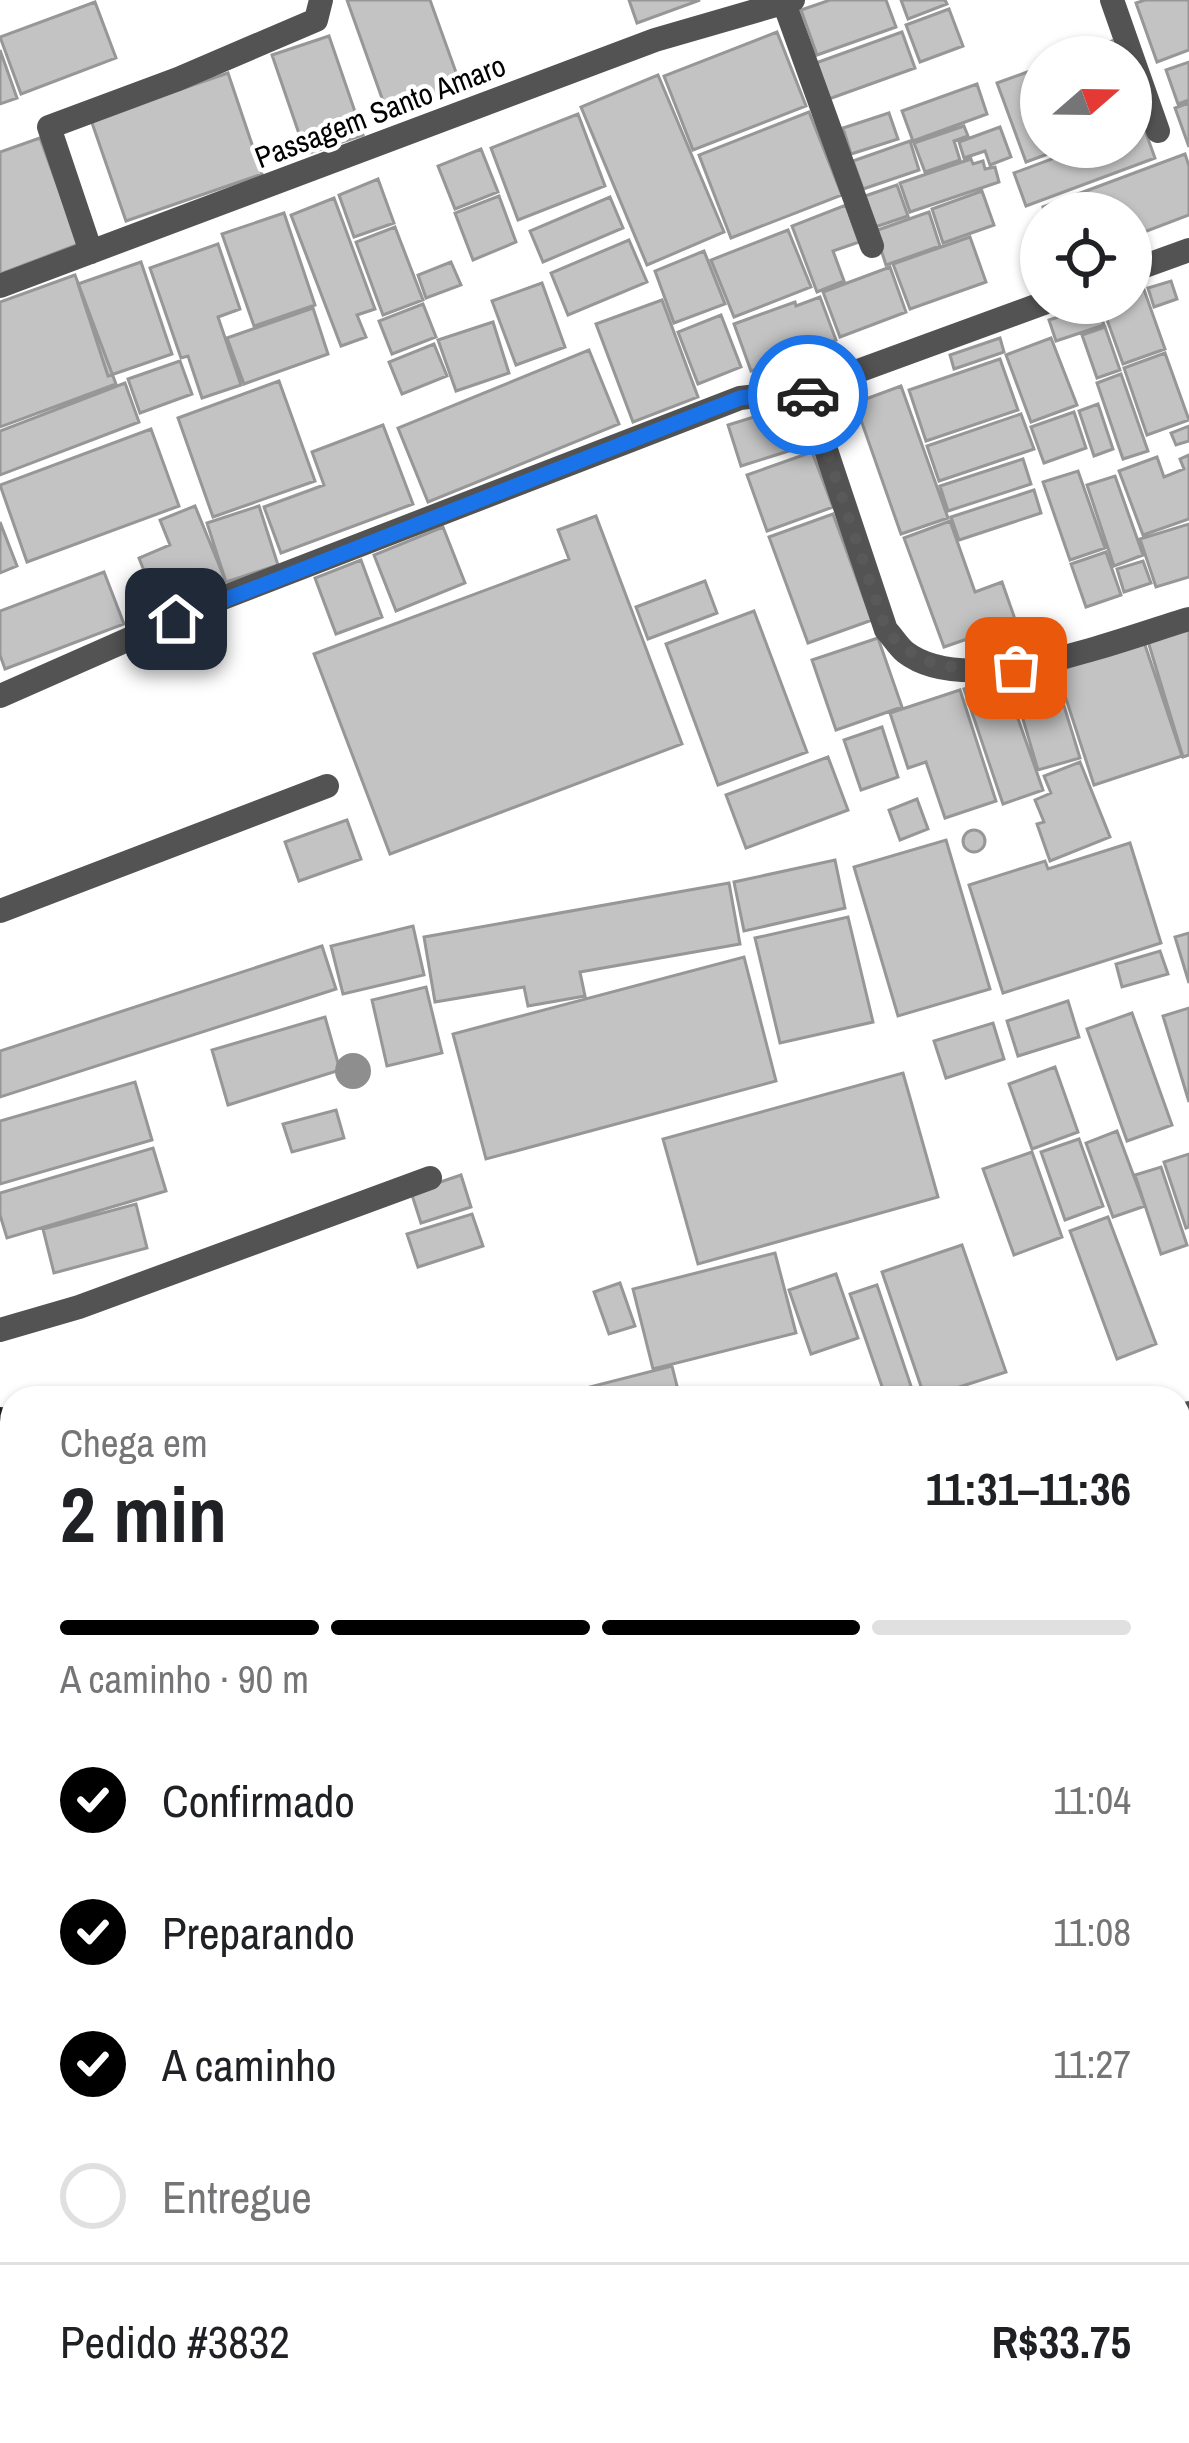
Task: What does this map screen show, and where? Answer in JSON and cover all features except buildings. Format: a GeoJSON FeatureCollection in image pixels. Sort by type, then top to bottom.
{"type":"FeatureCollection","features":[{"type":"Feature","properties":{"kind":"street"},"geometry":{"type":"LineString","coordinates":[[91,252],[50,127],[316,20],[321,0]]}},
{"type":"Feature","properties":{"kind":"street"},"geometry":{"type":"LineString","coordinates":[[1112,0],[1158,131]]}},
{"type":"Feature","properties":{"kind":"street","name":"Passagem Santo Amaro"},"geometry":{"type":"LineString","coordinates":[[0,286],[655,40],[787,1],[872,246]]}},
{"type":"Feature","properties":{"kind":"street"},"geometry":{"type":"LineString","coordinates":[[1152,264],[1189,250]]}},
{"type":"Feature","properties":{"kind":"street"},"geometry":{"type":"LineString","coordinates":[[0,696],[220,599],[740,398],[806,390],[1020,312]]}},
{"type":"Feature","properties":{"kind":"street"},"geometry":{"type":"LineString","coordinates":[[806,390],[886,630],[904,651],[931,664],[1016,668],[1189,619]]}},
{"type":"Feature","properties":{"kind":"street"},"geometry":{"type":"LineString","coordinates":[[0,911],[327,786]]}},
{"type":"Feature","properties":{"kind":"street"},"geometry":{"type":"LineString","coordinates":[[0,1330],[79,1307],[430,1178]]}},
{"type":"Feature","properties":{"kind":"way so far"},"geometry":{"type":"LineString","coordinates":[[808,395],[886,630],[904,651],[931,664],[1016,668]]}},
{"type":"Feature","properties":{"kind":"route"},"geometry":{"type":"LineString","coordinates":[[176,619],[740,398],[806,390],[808,395]]}}]}
